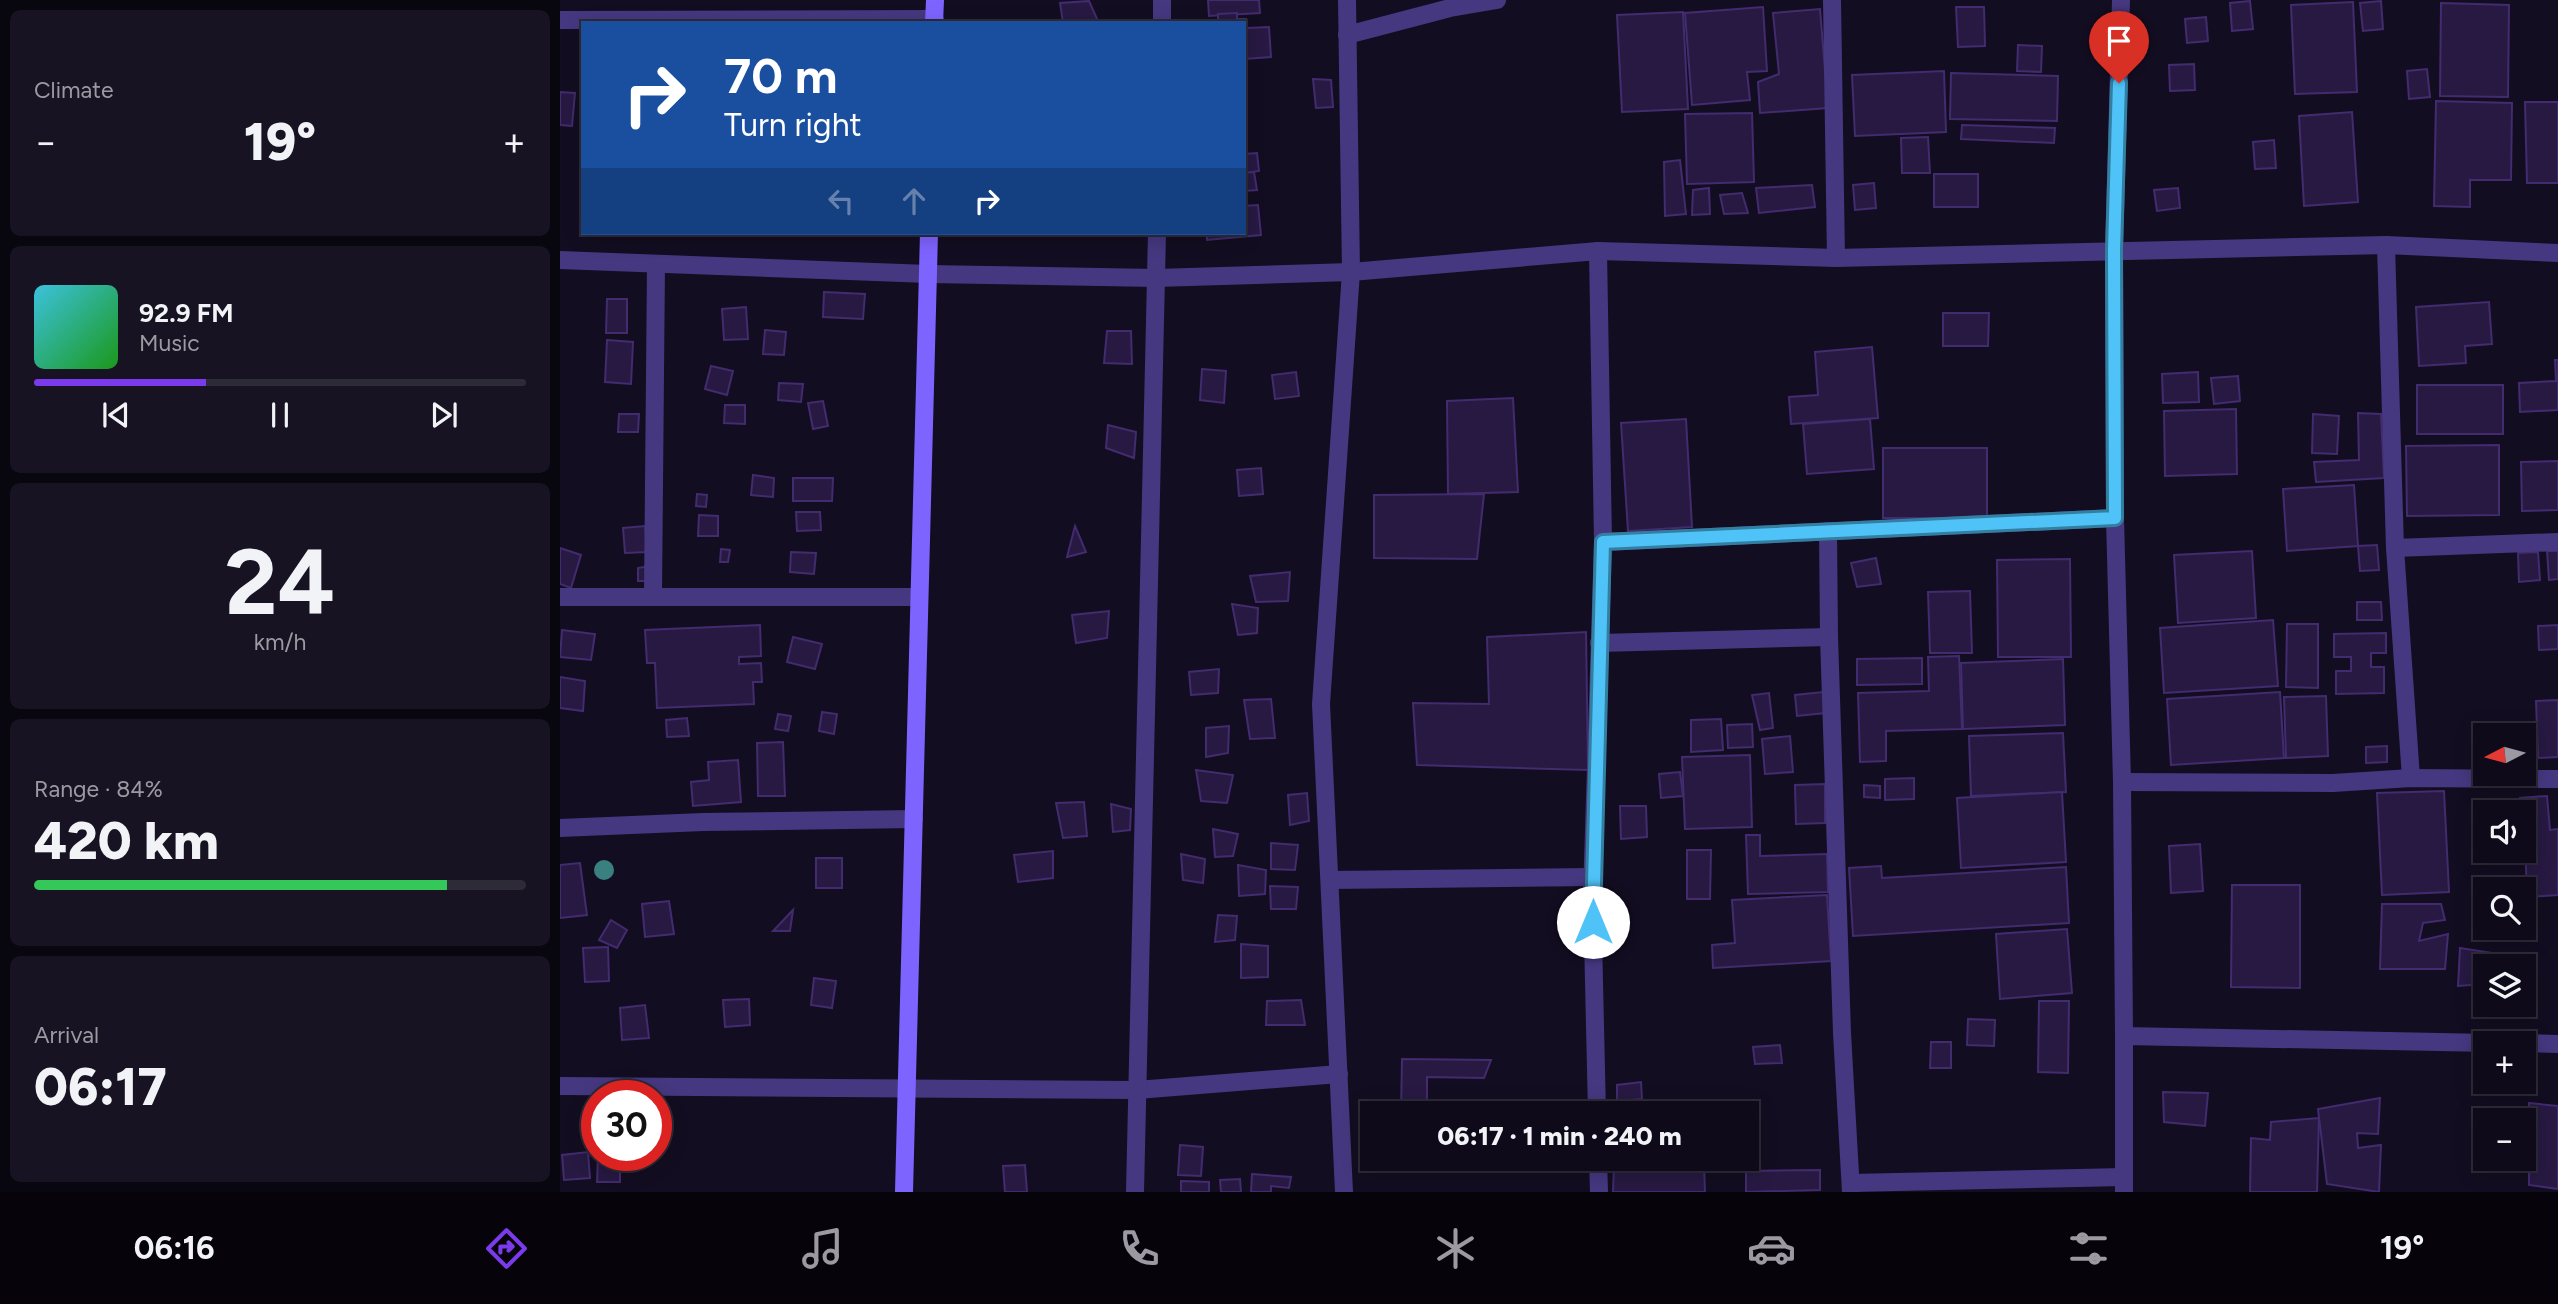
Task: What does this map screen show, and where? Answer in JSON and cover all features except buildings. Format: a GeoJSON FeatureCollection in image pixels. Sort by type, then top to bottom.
{"type":"FeatureCollection","features":[{"type":"Feature","properties":{"kind":"street"},"geometry":{"type":"LineString","coordinates":[[560,20],[934,21],[935,0]]}},
{"type":"Feature","properties":{"kind":"street"},"geometry":{"type":"LineString","coordinates":[[1161,21],[1162,0]]}},
{"type":"Feature","properties":{"kind":"street"},"geometry":{"type":"LineString","coordinates":[[1344,1192],[1321,704],[1351,272],[1347,0]]}},
{"type":"Feature","properties":{"kind":"street"},"geometry":{"type":"LineString","coordinates":[[1348,35],[1450,8],[1497,0]]}},
{"type":"Feature","properties":{"kind":"street"},"geometry":{"type":"LineString","coordinates":[[1832,0],[1836,258]]}},
{"type":"Feature","properties":{"kind":"street"},"geometry":{"type":"LineString","coordinates":[[1828,531],[1842,1033],[1851,1187],[2124,1184],[2122,782],[2115,518],[2114,250],[2121,0]]}},
{"type":"Feature","properties":{"kind":"street"},"geometry":{"type":"LineString","coordinates":[[904,1192],[929,235]]}},
{"type":"Feature","properties":{"kind":"street"},"geometry":{"type":"LineString","coordinates":[[1135,1192],[1157,235]]}},
{"type":"Feature","properties":{"kind":"street"},"geometry":{"type":"LineString","coordinates":[[2386,245],[2395,548],[2411,778]]}},
{"type":"Feature","properties":{"kind":"street"},"geometry":{"type":"LineString","coordinates":[[560,260],[928,274],[1156,278],[1351,272],[1598,251],[1836,258],[2386,245],[2558,253]]}},
{"type":"Feature","properties":{"kind":"street"},"geometry":{"type":"LineString","coordinates":[[1597,1101],[1593,877],[1603,542],[1598,251]]}},
{"type":"Feature","properties":{"kind":"street"},"geometry":{"type":"LineString","coordinates":[[653,595],[656,264]]}},
{"type":"Feature","properties":{"kind":"street"},"geometry":{"type":"LineString","coordinates":[[1603,542],[2115,518]]}},
{"type":"Feature","properties":{"kind":"street"},"geometry":{"type":"LineString","coordinates":[[2395,548],[2558,542]]}},
{"type":"Feature","properties":{"kind":"street"},"geometry":{"type":"LineString","coordinates":[[560,597],[919,597]]}},
{"type":"Feature","properties":{"kind":"street"},"geometry":{"type":"LineString","coordinates":[[1600,643],[1829,637]]}},
{"type":"Feature","properties":{"kind":"street"},"geometry":{"type":"LineString","coordinates":[[2122,782],[2333,783],[2411,778],[2558,779]]}},
{"type":"Feature","properties":{"kind":"street"},"geometry":{"type":"LineString","coordinates":[[560,828],[703,822],[914,819]]}},
{"type":"Feature","properties":{"kind":"street"},"geometry":{"type":"LineString","coordinates":[[1330,880],[1593,877]]}},
{"type":"Feature","properties":{"kind":"street"},"geometry":{"type":"LineString","coordinates":[[2124,1036],[2473,1043]]}},
{"type":"Feature","properties":{"kind":"street"},"geometry":{"type":"LineString","coordinates":[[2536,1043],[2558,1044]]}},
{"type":"Feature","properties":{"kind":"street"},"geometry":{"type":"LineString","coordinates":[[560,1086],[1137,1090],[1339,1074]]}},
{"type":"Feature","properties":{"kind":"street"},"geometry":{"type":"LineString","coordinates":[[1598,1171],[1599,1192]]}},
{"type":"Feature","properties":{"kind":"route"},"geometry":{"type":"LineString","coordinates":[[1593,922],[1603,542],[2115,518],[2114,250],[2119,83]]}}]}
